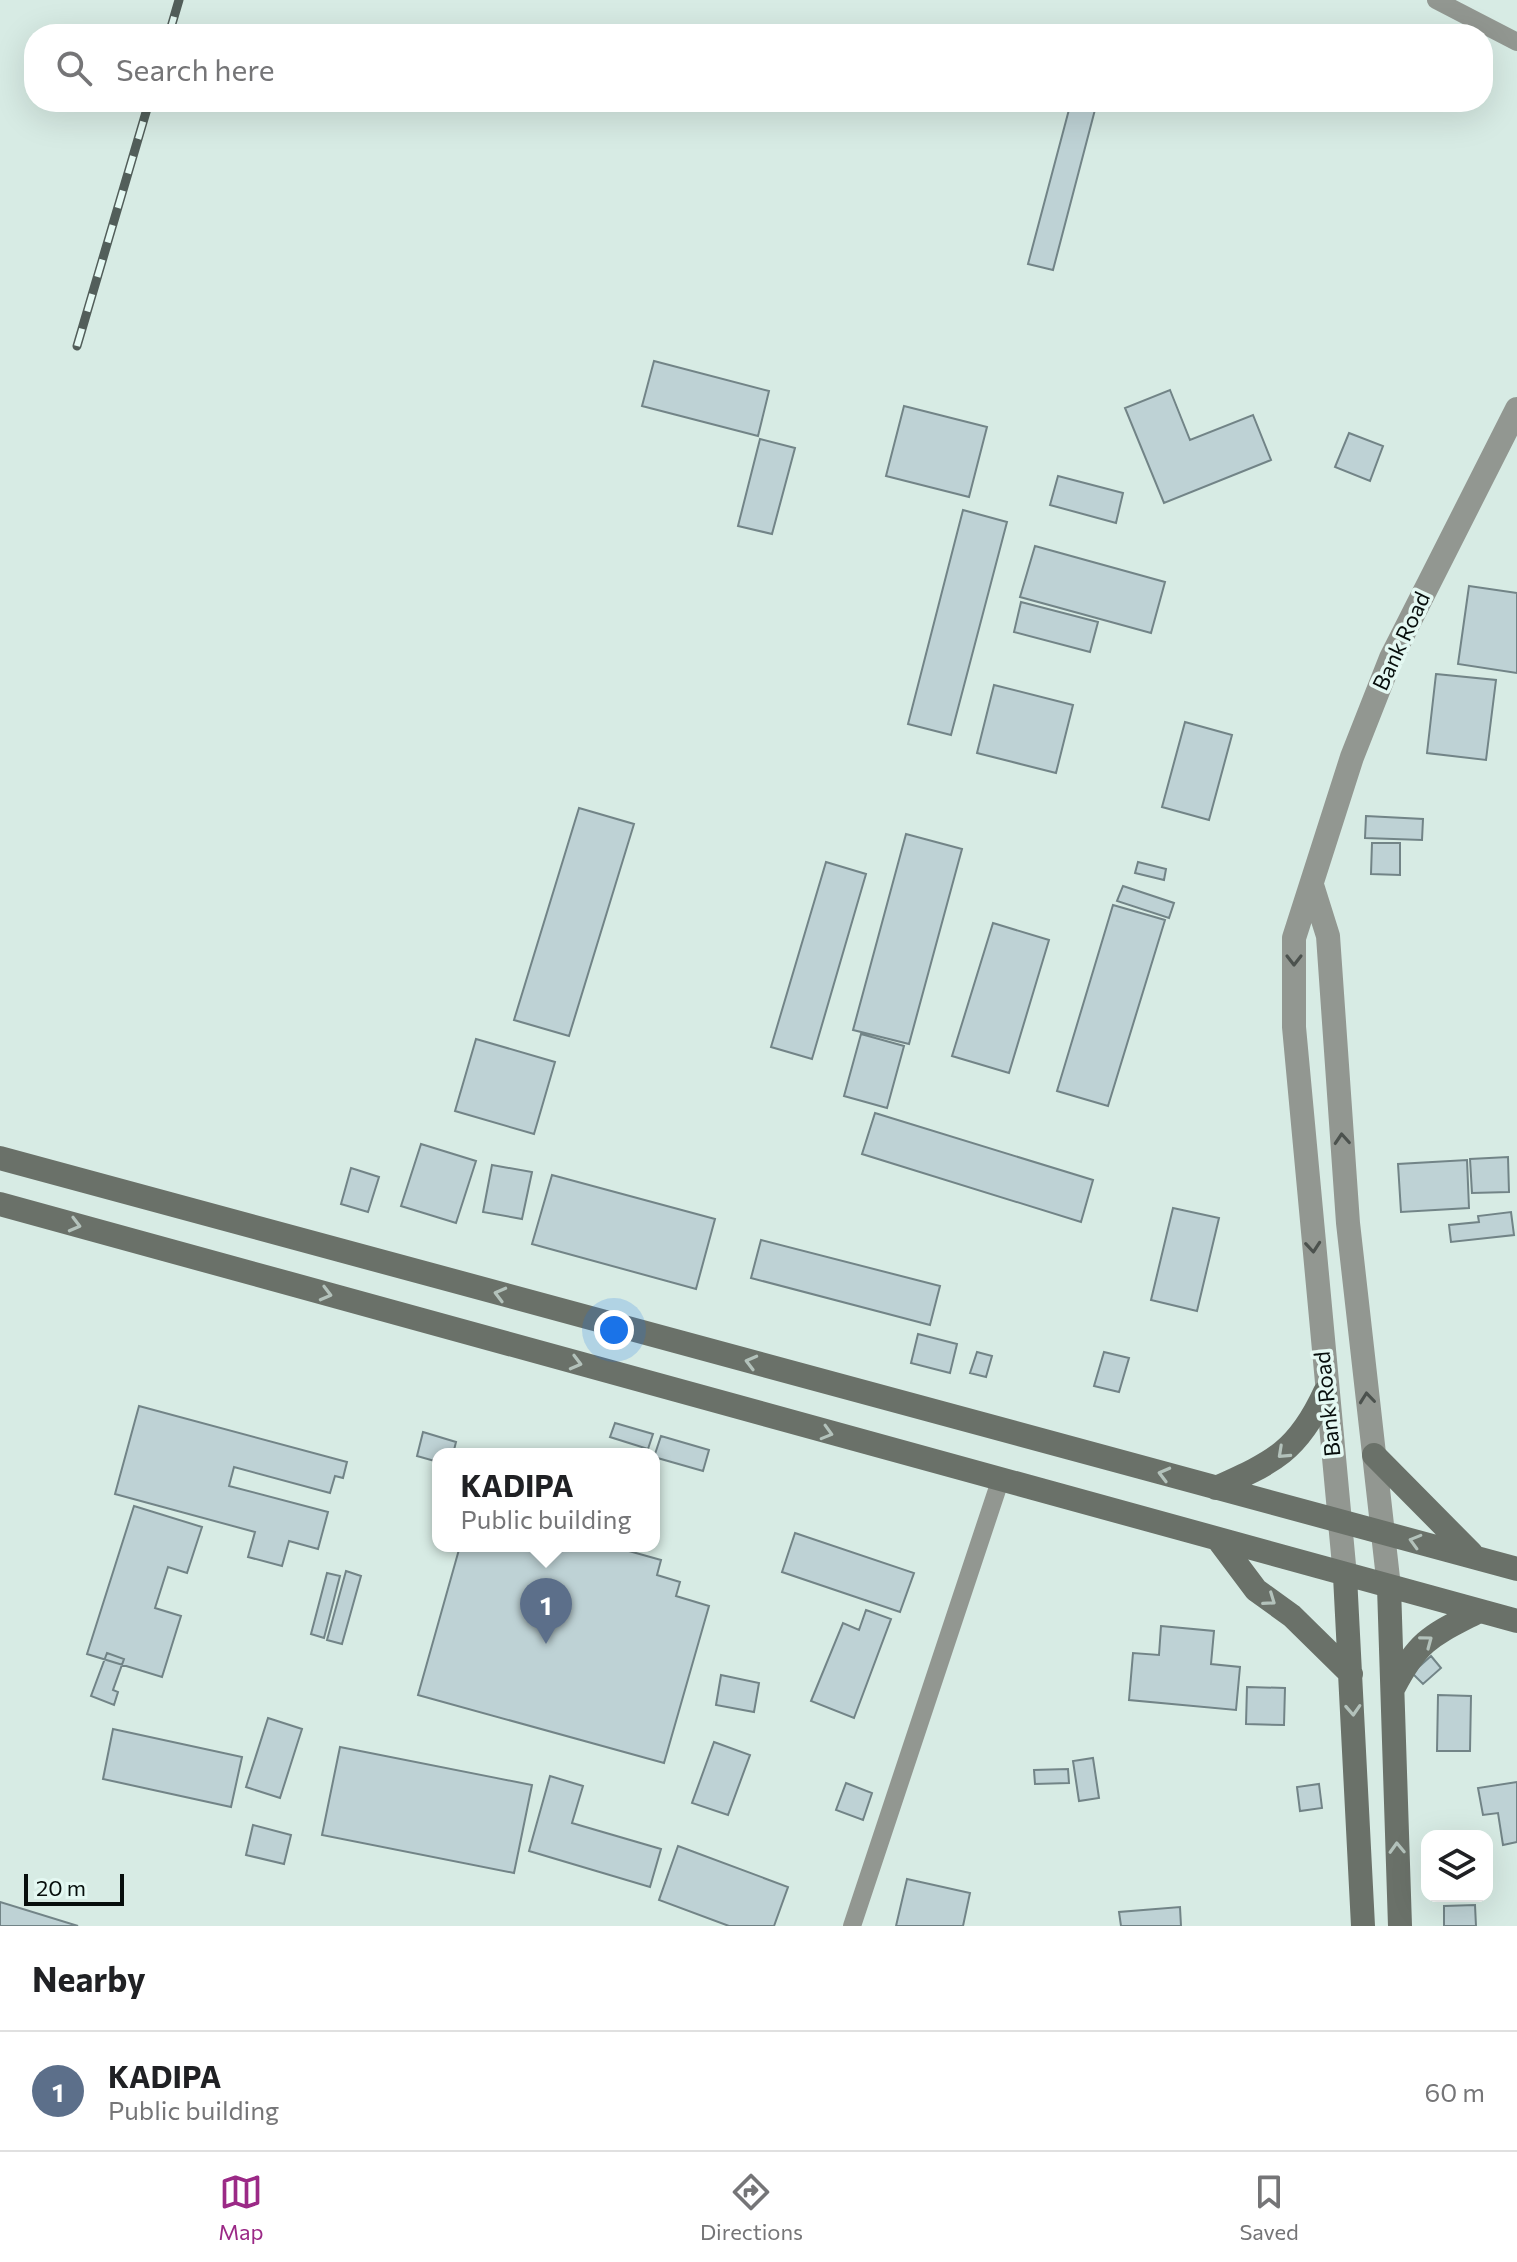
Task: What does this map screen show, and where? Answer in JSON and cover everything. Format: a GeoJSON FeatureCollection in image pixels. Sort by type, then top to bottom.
{"type":"FeatureCollection","features":[{"type":"Feature","properties":{"kind":"street","name":"Bank Road"},"geometry":{"type":"LineString","coordinates":[[1363,1926],[1345,1576],[1325,1392],[1294,1027],[1294,938],[1331,817],[1391,658],[1517,409]]}},
{"type":"Feature","properties":{"kind":"street","name":"Bank Road"},"geometry":{"type":"LineString","coordinates":[[1312,885],[1328,936],[1348,1223],[1389,1587]]}},
{"type":"Feature","properties":{"kind":"street"},"geometry":{"type":"LineString","coordinates":[[0,1158],[1517,1569]]}},
{"type":"Feature","properties":{"kind":"street"},"geometry":{"type":"LineString","coordinates":[[0,1204],[1220,1542],[1517,1621]]}},
{"type":"Feature","properties":{"kind":"street"},"geometry":{"type":"LineString","coordinates":[[1216,1488],[1272,1462],[1308,1429],[1325,1392]]}},
{"type":"Feature","properties":{"kind":"street"},"geometry":{"type":"LineString","coordinates":[[1374,1455],[1433,1519],[1475,1558]]}},
{"type":"Feature","properties":{"kind":"street"},"geometry":{"type":"LineString","coordinates":[[1220,1542],[1256,1590],[1292,1616],[1351,1674]]}},
{"type":"Feature","properties":{"kind":"street"},"geometry":{"type":"LineString","coordinates":[[1389,1587],[1400,1926]]}},
{"type":"Feature","properties":{"kind":"street"},"geometry":{"type":"LineString","coordinates":[[1393,1689],[1411,1653],[1438,1632],[1479,1611]]}},
{"type":"Feature","properties":{"kind":"lane"},"geometry":{"type":"LineString","coordinates":[[1436,0],[1482,24]]}},
{"type":"Feature","properties":{"kind":"lane"},"geometry":{"type":"LineString","coordinates":[[1493,30],[1517,42]]}},
{"type":"Feature","properties":{"kind":"lane"},"geometry":{"type":"LineString","coordinates":[[852,1926],[1000,1481]]}},
{"type":"Feature","properties":{"kind":"building"},"geometry":{"type":"Polygon","coordinates":[[[1068,112],[1094,112],[1053,270],[1028,264],[1068,112]]]}},
{"type":"Feature","properties":{"kind":"building"},"geometry":{"type":"Polygon","coordinates":[[[654,361],[769,391],[758,436],[642,406],[654,361]]]}},
{"type":"Feature","properties":{"kind":"building"},"geometry":{"type":"Polygon","coordinates":[[[1170,390],[1190,440],[1253,415],[1271,460],[1164,503],[1125,408],[1170,390]]]}},
{"type":"Feature","properties":{"kind":"building"},"geometry":{"type":"Polygon","coordinates":[[[904,406],[987,427],[969,497],[886,476],[904,406]]]}},
{"type":"Feature","properties":{"kind":"building"},"geometry":{"type":"Polygon","coordinates":[[[1349,433],[1383,446],[1370,481],[1335,467],[1349,433]]]}},
{"type":"Feature","properties":{"kind":"building"},"geometry":{"type":"Polygon","coordinates":[[[760,439],[795,448],[772,534],[738,526],[760,439]]]}},
{"type":"Feature","properties":{"kind":"building"},"geometry":{"type":"Polygon","coordinates":[[[1058,476],[1123,493],[1116,523],[1050,505],[1058,476]]]}},
{"type":"Feature","properties":{"kind":"building"},"geometry":{"type":"Polygon","coordinates":[[[963,510],[1007,522],[951,735],[908,724],[963,510]]]}},
{"type":"Feature","properties":{"kind":"building"},"geometry":{"type":"Polygon","coordinates":[[[1035,546],[1165,582],[1151,633],[1020,597],[1035,546]]]}},
{"type":"Feature","properties":{"kind":"building"},"geometry":{"type":"Polygon","coordinates":[[[1469,586],[1517,593],[1517,673],[1458,664],[1469,586]]]}},
{"type":"Feature","properties":{"kind":"building"},"geometry":{"type":"Polygon","coordinates":[[[1021,602],[1098,622],[1090,652],[1014,632],[1021,602]]]}},
{"type":"Feature","properties":{"kind":"building"},"geometry":{"type":"Polygon","coordinates":[[[1436,674],[1496,680],[1486,760],[1427,753],[1436,674]]]}},
{"type":"Feature","properties":{"kind":"building"},"geometry":{"type":"Polygon","coordinates":[[[994,685],[1073,705],[1056,773],[977,753],[994,685]]]}},
{"type":"Feature","properties":{"kind":"building"},"geometry":{"type":"Polygon","coordinates":[[[1185,722],[1232,735],[1209,820],[1162,807],[1185,722]]]}},
{"type":"Feature","properties":{"kind":"building"},"geometry":{"type":"Polygon","coordinates":[[[579,808],[634,824],[569,1036],[514,1020],[579,808]]]}},
{"type":"Feature","properties":{"kind":"building"},"geometry":{"type":"Polygon","coordinates":[[[1366,816],[1423,819],[1422,840],[1365,838],[1366,816]]]}},
{"type":"Feature","properties":{"kind":"building"},"geometry":{"type":"Polygon","coordinates":[[[906,834],[962,849],[909,1044],[853,1030],[906,834]]]}},
{"type":"Feature","properties":{"kind":"building"},"geometry":{"type":"Polygon","coordinates":[[[1372,843],[1400,843],[1400,875],[1371,874],[1372,843]]]}},
{"type":"Feature","properties":{"kind":"building"},"geometry":{"type":"Polygon","coordinates":[[[826,862],[866,874],[812,1059],[771,1047],[826,862]]]}},
{"type":"Feature","properties":{"kind":"building"},"geometry":{"type":"Polygon","coordinates":[[[1138,862],[1166,869],[1164,880],[1135,873],[1138,862]]]}},
{"type":"Feature","properties":{"kind":"building"},"geometry":{"type":"Polygon","coordinates":[[[1123,886],[1174,903],[1169,918],[1117,901],[1123,886]]]}},
{"type":"Feature","properties":{"kind":"building"},"geometry":{"type":"Polygon","coordinates":[[[1113,905],[1165,920],[1108,1106],[1057,1091],[1113,905]]]}},
{"type":"Feature","properties":{"kind":"building"},"geometry":{"type":"Polygon","coordinates":[[[993,923],[1049,940],[1009,1073],[952,1056],[993,923]]]}},
{"type":"Feature","properties":{"kind":"building"},"geometry":{"type":"Polygon","coordinates":[[[861,1034],[904,1046],[887,1108],[844,1096],[861,1034]]]}},
{"type":"Feature","properties":{"kind":"building"},"geometry":{"type":"Polygon","coordinates":[[[476,1039],[555,1062],[534,1134],[455,1111],[476,1039]]]}},
{"type":"Feature","properties":{"kind":"building"},"geometry":{"type":"Polygon","coordinates":[[[875,1113],[1093,1180],[1081,1222],[862,1154],[875,1113]]]}},
{"type":"Feature","properties":{"kind":"building"},"geometry":{"type":"Polygon","coordinates":[[[421,1144],[476,1161],[456,1223],[401,1206],[421,1144]]]}},
{"type":"Feature","properties":{"kind":"building"},"geometry":{"type":"Polygon","coordinates":[[[1508,1157],[1509,1192],[1472,1193],[1470,1159],[1508,1157]]]}},
{"type":"Feature","properties":{"kind":"building"},"geometry":{"type":"Polygon","coordinates":[[[1467,1160],[1469,1208],[1401,1212],[1398,1164],[1467,1160]]]}},
{"type":"Feature","properties":{"kind":"building"},"geometry":{"type":"Polygon","coordinates":[[[492,1165],[532,1172],[522,1219],[483,1212],[492,1165]]]}},
{"type":"Feature","properties":{"kind":"building"},"geometry":{"type":"Polygon","coordinates":[[[351,1168],[379,1177],[368,1212],[341,1204],[351,1168]]]}},
{"type":"Feature","properties":{"kind":"building"},"geometry":{"type":"Polygon","coordinates":[[[552,1175],[715,1219],[696,1289],[532,1244],[552,1175]]]}},
{"type":"Feature","properties":{"kind":"building"},"geometry":{"type":"Polygon","coordinates":[[[1173,1208],[1219,1218],[1197,1311],[1151,1300],[1173,1208]]]}},
{"type":"Feature","properties":{"kind":"building"},"geometry":{"type":"Polygon","coordinates":[[[1511,1212],[1514,1235],[1451,1242],[1449,1225],[1479,1222],[1478,1216],[1511,1212]]]}},
{"type":"Feature","properties":{"kind":"building"},"geometry":{"type":"Polygon","coordinates":[[[761,1240],[940,1286],[930,1325],[751,1278],[761,1240]]]}},
{"type":"Feature","properties":{"kind":"building"},"geometry":{"type":"Polygon","coordinates":[[[918,1334],[957,1344],[950,1373],[911,1363],[918,1334]]]}},
{"type":"Feature","properties":{"kind":"building"},"geometry":{"type":"Polygon","coordinates":[[[977,1352],[992,1356],[986,1377],[970,1373],[977,1352]]]}},
{"type":"Feature","properties":{"kind":"building"},"geometry":{"type":"Polygon","coordinates":[[[1104,1352],[1129,1358],[1119,1392],[1094,1386],[1104,1352]]]}},
{"type":"Feature","properties":{"kind":"building"},"geometry":{"type":"Polygon","coordinates":[[[139,1406],[347,1462],[343,1478],[335,1476],[330,1493],[234,1467],[229,1486],[328,1512],[318,1549],[289,1541],[282,1566],[248,1557],[255,1532],[115,1494],[139,1406]]]}},
{"type":"Feature","properties":{"kind":"building"},"geometry":{"type":"Polygon","coordinates":[[[615,1423],[653,1434],[648,1448],[610,1437],[615,1423]]]}},
{"type":"Feature","properties":{"kind":"building"},"geometry":{"type":"Polygon","coordinates":[[[423,1432],[456,1442],[454,1448],[432,1448],[432,1460],[417,1456],[423,1432]]]}},
{"type":"Feature","properties":{"kind":"building"},"geometry":{"type":"Polygon","coordinates":[[[661,1436],[709,1450],[703,1471],[660,1459],[660,1448],[657,1448],[661,1436]]]}},
{"type":"Feature","properties":{"kind":"building"},"geometry":{"type":"Polygon","coordinates":[[[134,1506],[202,1527],[187,1573],[168,1567],[155,1608],[181,1616],[162,1677],[87,1654],[134,1506]]]}},
{"type":"Feature","properties":{"kind":"building"},"geometry":{"type":"Polygon","coordinates":[[[795,1533],[914,1573],[900,1612],[782,1572],[795,1533]]]}},
{"type":"Feature","properties":{"kind":"building"},"geometry":{"type":"Polygon","coordinates":[[[458,1552],[632,1552],[661,1560],[657,1575],[680,1582],[676,1596],[709,1606],[664,1763],[418,1695],[458,1552]]]}},
{"type":"Feature","properties":{"kind":"building"},"geometry":{"type":"Polygon","coordinates":[[[346,1571],[361,1576],[342,1644],[327,1640],[346,1571]]]}},
{"type":"Feature","properties":{"kind":"building"},"geometry":{"type":"Polygon","coordinates":[[[327,1573],[340,1576],[324,1638],[311,1634],[327,1573]]]}},
{"type":"Feature","properties":{"kind":"building"},"geometry":{"type":"Polygon","coordinates":[[[866,1610],[891,1619],[854,1718],[811,1701],[843,1623],[859,1630],[866,1610]]]}},
{"type":"Feature","properties":{"kind":"building"},"geometry":{"type":"Polygon","coordinates":[[[1161,1626],[1214,1631],[1211,1664],[1240,1667],[1236,1710],[1129,1700],[1133,1653],[1159,1655],[1161,1626]]]}},
{"type":"Feature","properties":{"kind":"building"},"geometry":{"type":"Polygon","coordinates":[[[107,1653],[124,1659],[113,1690],[118,1692],[114,1705],[91,1696],[107,1653]]]}},
{"type":"Feature","properties":{"kind":"building"},"geometry":{"type":"Polygon","coordinates":[[[1431,1656],[1441,1668],[1423,1684],[1412,1673],[1431,1656]]]}},
{"type":"Feature","properties":{"kind":"building"},"geometry":{"type":"Polygon","coordinates":[[[721,1675],[759,1683],[754,1712],[716,1705],[721,1675]]]}},
{"type":"Feature","properties":{"kind":"building"},"geometry":{"type":"Polygon","coordinates":[[[1247,1687],[1285,1688],[1284,1725],[1246,1724],[1247,1687]]]}},
{"type":"Feature","properties":{"kind":"building"},"geometry":{"type":"Polygon","coordinates":[[[1438,1695],[1471,1696],[1470,1751],[1437,1751],[1438,1695]]]}},
{"type":"Feature","properties":{"kind":"building"},"geometry":{"type":"Polygon","coordinates":[[[268,1718],[302,1729],[280,1798],[246,1787],[268,1718]]]}},
{"type":"Feature","properties":{"kind":"building"},"geometry":{"type":"Polygon","coordinates":[[[113,1729],[242,1757],[231,1807],[103,1779],[113,1729]]]}},
{"type":"Feature","properties":{"kind":"building"},"geometry":{"type":"Polygon","coordinates":[[[714,1742],[750,1755],[728,1815],[692,1803],[714,1742]]]}},
{"type":"Feature","properties":{"kind":"building"},"geometry":{"type":"Polygon","coordinates":[[[340,1747],[532,1785],[514,1873],[322,1835],[340,1747]]]}},
{"type":"Feature","properties":{"kind":"building"},"geometry":{"type":"Polygon","coordinates":[[[1093,1758],[1099,1798],[1079,1801],[1073,1761],[1093,1758]]]}},
{"type":"Feature","properties":{"kind":"building"},"geometry":{"type":"Polygon","coordinates":[[[1068,1769],[1069,1783],[1035,1784],[1034,1770],[1068,1769]]]}},
{"type":"Feature","properties":{"kind":"building"},"geometry":{"type":"Polygon","coordinates":[[[550,1776],[583,1786],[572,1823],[661,1849],[650,1887],[529,1851],[550,1776]]]}},
{"type":"Feature","properties":{"kind":"building"},"geometry":{"type":"Polygon","coordinates":[[[1517,1782],[1517,1842],[1503,1845],[1498,1813],[1483,1815],[1478,1788],[1517,1782]]]}},
{"type":"Feature","properties":{"kind":"building"},"geometry":{"type":"Polygon","coordinates":[[[846,1783],[872,1793],[863,1820],[836,1810],[846,1783]]]}},
{"type":"Feature","properties":{"kind":"building"},"geometry":{"type":"Polygon","coordinates":[[[1319,1784],[1322,1808],[1300,1811],[1297,1787],[1319,1784]]]}},
{"type":"Feature","properties":{"kind":"building"},"geometry":{"type":"Polygon","coordinates":[[[253,1825],[291,1835],[284,1864],[246,1855],[253,1825]]]}},
{"type":"Feature","properties":{"kind":"building"},"geometry":{"type":"Polygon","coordinates":[[[678,1846],[788,1887],[774,1926],[729,1926],[659,1900],[678,1846]]]}},
{"type":"Feature","properties":{"kind":"building"},"geometry":{"type":"Polygon","coordinates":[[[907,1879],[970,1893],[963,1926],[896,1926],[907,1879]]]}},
{"type":"Feature","properties":{"kind":"building"},"geometry":{"type":"Polygon","coordinates":[[[0,1902],[78,1926],[0,1926],[0,1902]]]}},
{"type":"Feature","properties":{"kind":"building"},"geometry":{"type":"Polygon","coordinates":[[[1475,1905],[1476,1926],[1444,1926],[1444,1906],[1475,1905]]]}},
{"type":"Feature","properties":{"kind":"building"},"geometry":{"type":"Polygon","coordinates":[[[1180,1907],[1181,1926],[1121,1926],[1119,1912],[1180,1907]]]}},
{"type":"Feature","properties":{"kind":"railway"},"geometry":{"type":"LineString","coordinates":[[172,24],[179,0]]}},
{"type":"Feature","properties":{"kind":"railway"},"geometry":{"type":"LineString","coordinates":[[77,346],[146,112]]}},
{"type":"Feature","properties":{"kind":"place","name":"KADIPA"},"geometry":{"type":"Point","coordinates":[546,1644]}}]}
